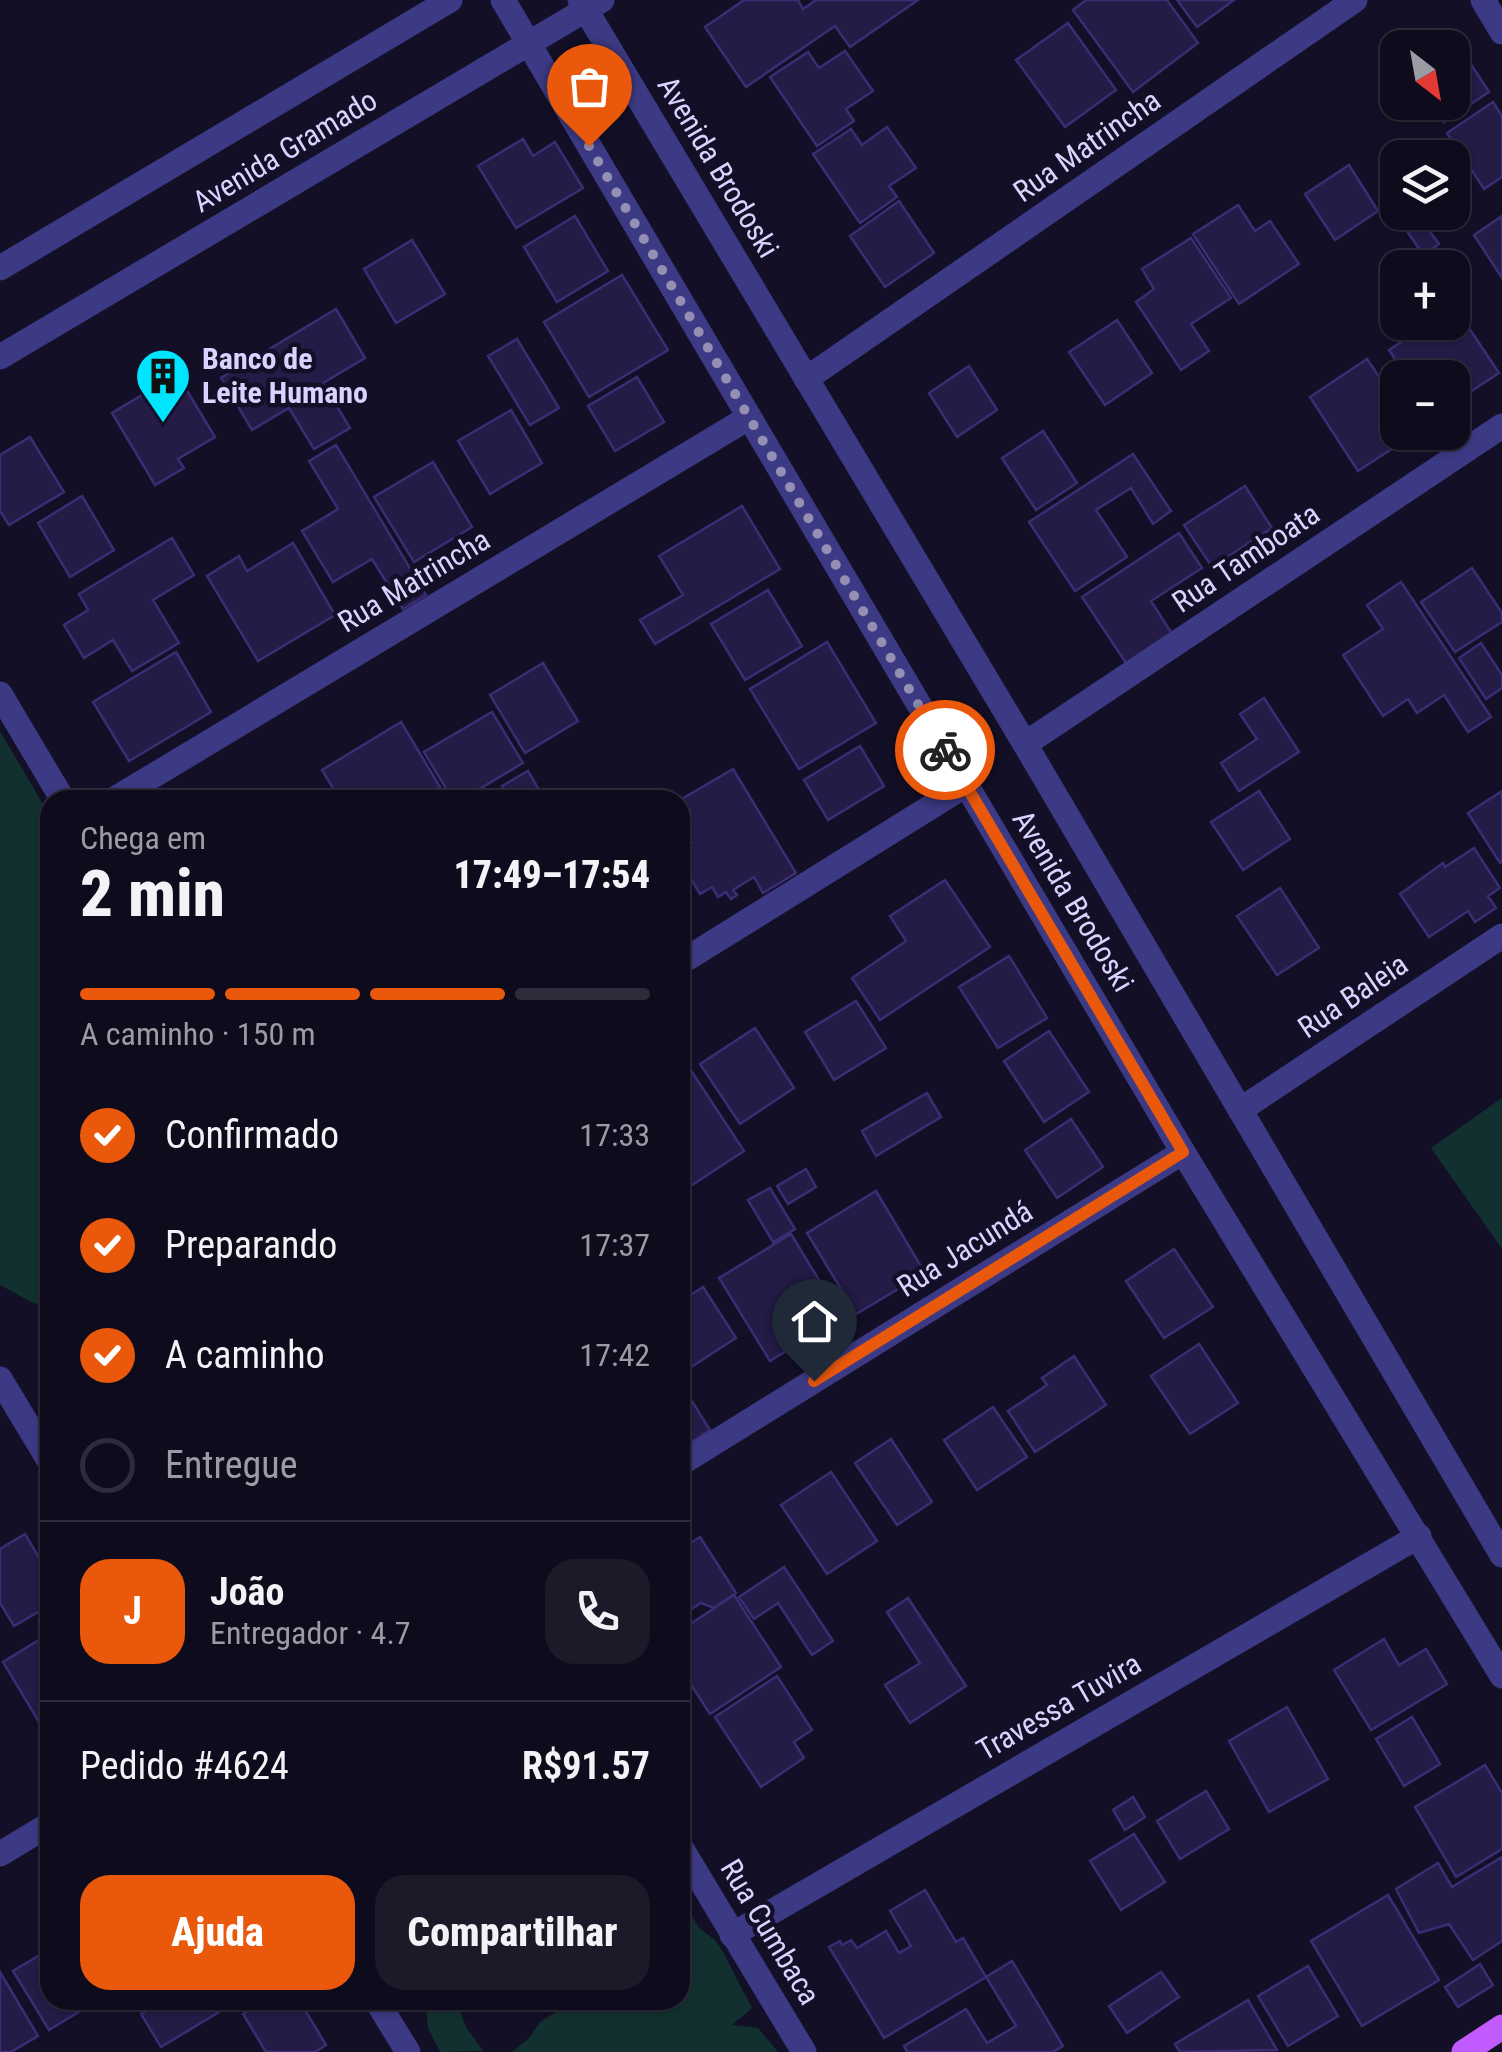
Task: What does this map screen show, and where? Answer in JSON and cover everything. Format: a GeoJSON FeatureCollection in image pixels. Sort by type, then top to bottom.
{"type":"FeatureCollection","features":[{"type":"Feature","properties":{"kind":"main road"},"geometry":{"type":"LineString","coordinates":[[1464,2052],[1502,2027]]}},
{"type":"Feature","properties":{"kind":"street","name":"Avenida Gramado"},"geometry":{"type":"LineString","coordinates":[[0,268],[450,0]]}},
{"type":"Feature","properties":{"kind":"street","name":"Avenida Brodoski"},"geometry":{"type":"LineString","coordinates":[[503,0],[1183,1152],[1502,1676]]}},
{"type":"Feature","properties":{"kind":"street","name":"Rua Matrincha"},"geometry":{"type":"LineString","coordinates":[[806,379],[1355,0]]}},
{"type":"Feature","properties":{"kind":"street"},"geometry":{"type":"LineString","coordinates":[[1482,0],[1502,32]]}},
{"type":"Feature","properties":{"kind":"street","name":"Avenida Gramado"},"geometry":{"type":"LineString","coordinates":[[0,357],[530,44],[589,4]]}},
{"type":"Feature","properties":{"kind":"street","name":"Avenida Brodoski"},"geometry":{"type":"LineString","coordinates":[[589,4],[806,379],[1026,744],[1502,1556]]}},
{"type":"Feature","properties":{"kind":"street","name":"Rua Matrincha"},"geometry":{"type":"LineString","coordinates":[[130,790],[748,418]]}},
{"type":"Feature","properties":{"kind":"street","name":"Rua Tamboata"},"geometry":{"type":"LineString","coordinates":[[1026,744],[1502,426]]}},
{"type":"Feature","properties":{"kind":"street"},"geometry":{"type":"LineString","coordinates":[[0,694],[57,790]]}},
{"type":"Feature","properties":{"kind":"street"},"geometry":{"type":"LineString","coordinates":[[690,956],[966,785]]}},
{"type":"Feature","properties":{"kind":"street","name":"Rua Baleia"},"geometry":{"type":"LineString","coordinates":[[1240,1110],[1502,936]]}},
{"type":"Feature","properties":{"kind":"street","name":"Rua Jacundá"},"geometry":{"type":"LineString","coordinates":[[690,1458],[1183,1152]]}},
{"type":"Feature","properties":{"kind":"street"},"geometry":{"type":"LineString","coordinates":[[0,1379],[40,1445]]}},
{"type":"Feature","properties":{"kind":"street","name":"Travessa Tuvira"},"geometry":{"type":"LineString","coordinates":[[732,1934],[1419,1536]]}},
{"type":"Feature","properties":{"kind":"street"},"geometry":{"type":"LineString","coordinates":[[0,1854],[40,1830]]}},
{"type":"Feature","properties":{"kind":"street","name":"Rua Cumbaca"},"geometry":{"type":"LineString","coordinates":[[690,1863],[804,2052]]}},
{"type":"Feature","properties":{"kind":"street"},"geometry":{"type":"LineString","coordinates":[[382,2010],[408,2052]]}},
{"type":"Feature","properties":{"kind":"green space"},"geometry":{"type":"Polygon","coordinates":[[[0,731],[40,799],[40,1304],[0,1285],[0,731]]]}},
{"type":"Feature","properties":{"kind":"green space"},"geometry":{"type":"Polygon","coordinates":[[[1502,1098],[1502,1249],[1431,1148],[1502,1098]]]}},
{"type":"Feature","properties":{"kind":"green space"},"geometry":{"type":"Polygon","coordinates":[[[690,1912],[699,1928],[723,1952],[752,2008],[732,2025],[758,2028],[778,2052],[512,2052],[540,2022],[559,2010],[690,2010],[690,1912]]]}},
{"type":"Feature","properties":{"kind":"green space"},"geometry":{"type":"Polygon","coordinates":[[[426,2010],[460,2010],[483,2051],[440,2052],[428,2028],[426,2010]]]}},
{"type":"Feature","properties":{"kind":"building"},"geometry":{"type":"Polygon","coordinates":[[[744,0],[798,0],[803,9],[816,0],[918,0],[850,47],[835,26],[746,87],[705,27],[744,0]]]}},
{"type":"Feature","properties":{"kind":"building"},"geometry":{"type":"Polygon","coordinates":[[[1086,0],[1167,0],[1198,43],[1133,92],[1073,10],[1086,0]]]}},
{"type":"Feature","properties":{"kind":"building"},"geometry":{"type":"Polygon","coordinates":[[[1177,0],[1234,0],[1197,27],[1177,0]]]}},
{"type":"Feature","properties":{"kind":"building"},"geometry":{"type":"Polygon","coordinates":[[[1068,23],[1116,90],[1065,127],[1016,60],[1068,23]]]}},
{"type":"Feature","properties":{"kind":"building"},"geometry":{"type":"Polygon","coordinates":[[[845,51],[873,91],[846,109],[854,121],[817,146],[770,77],[808,52],[819,68],[845,51]]]}},
{"type":"Feature","properties":{"kind":"building"},"geometry":{"type":"Polygon","coordinates":[[[1470,63],[1489,92],[1470,105],[1470,63]]]}},
{"type":"Feature","properties":{"kind":"building"},"geometry":{"type":"Polygon","coordinates":[[[1493,102],[1502,116],[1502,177],[1484,189],[1470,168],[1470,140],[1452,140],[1447,133],[1493,102]]]}},
{"type":"Feature","properties":{"kind":"building"},"geometry":{"type":"Polygon","coordinates":[[[887,127],[916,168],[889,186],[897,197],[860,223],[813,154],[851,129],[862,145],[887,127]]]}},
{"type":"Feature","properties":{"kind":"building"},"geometry":{"type":"Polygon","coordinates":[[[523,139],[533,156],[555,142],[583,188],[516,228],[478,166],[523,139]]]}},
{"type":"Feature","properties":{"kind":"building"},"geometry":{"type":"Polygon","coordinates":[[[1349,165],[1378,211],[1335,240],[1305,194],[1349,165]]]}},
{"type":"Feature","properties":{"kind":"building"},"geometry":{"type":"Polygon","coordinates":[[[899,201],[934,253],[885,287],[850,236],[899,201]]]}},
{"type":"Feature","properties":{"kind":"building"},"geometry":{"type":"Polygon","coordinates":[[[1238,205],[1255,231],[1270,221],[1299,264],[1239,304],[1193,234],[1238,205]]]}},
{"type":"Feature","properties":{"kind":"building"},"geometry":{"type":"Polygon","coordinates":[[[575,216],[608,271],[557,302],[524,247],[575,216]]]}},
{"type":"Feature","properties":{"kind":"building"},"geometry":{"type":"Polygon","coordinates":[[[1502,216],[1502,278],[1474,235],[1502,216]]]}},
{"type":"Feature","properties":{"kind":"building"},"geometry":{"type":"Polygon","coordinates":[[[1406,230],[1428,230],[1439,244],[1430,250],[1420,250],[1406,230]]]}},
{"type":"Feature","properties":{"kind":"building"},"geometry":{"type":"Polygon","coordinates":[[[1191,238],[1231,298],[1191,324],[1209,351],[1181,370],[1136,302],[1154,289],[1142,269],[1191,238]]]}},
{"type":"Feature","properties":{"kind":"building"},"geometry":{"type":"Polygon","coordinates":[[[412,240],[445,294],[396,323],[364,269],[412,240]]]}},
{"type":"Feature","properties":{"kind":"building"},"geometry":{"type":"Polygon","coordinates":[[[622,275],[668,350],[589,397],[544,322],[622,275]]]}},
{"type":"Feature","properties":{"kind":"building"},"geometry":{"type":"Polygon","coordinates":[[[336,309],[365,358],[323,383],[350,428],[314,449],[289,408],[252,430],[221,378],[336,309]]]}},
{"type":"Feature","properties":{"kind":"building"},"geometry":{"type":"Polygon","coordinates":[[[1117,320],[1152,373],[1105,405],[1069,352],[1117,320]]]}},
{"type":"Feature","properties":{"kind":"building"},"geometry":{"type":"Polygon","coordinates":[[[1470,330],[1499,373],[1470,392],[1470,360],[1396,360],[1389,350],[1404,340],[1470,340],[1470,330]]]}},
{"type":"Feature","properties":{"kind":"building"},"geometry":{"type":"Polygon","coordinates":[[[517,339],[559,408],[530,425],[488,356],[517,339]]]}},
{"type":"Feature","properties":{"kind":"building"},"geometry":{"type":"Polygon","coordinates":[[[1367,359],[1380,378],[1380,450],[1390,450],[1358,471],[1310,397],[1367,359]]]}},
{"type":"Feature","properties":{"kind":"building"},"geometry":{"type":"Polygon","coordinates":[[[969,366],[997,410],[957,437],[929,393],[969,366]]]}},
{"type":"Feature","properties":{"kind":"building","name":"Banco de Leite Humano"},"geometry":{"type":"Polygon","coordinates":[[[177,374],[215,437],[178,459],[184,468],[155,485],[112,413],[177,374]]]}},
{"type":"Feature","properties":{"kind":"building"},"geometry":{"type":"Polygon","coordinates":[[[637,377],[664,422],[615,451],[588,406],[637,377]]]}},
{"type":"Feature","properties":{"kind":"building"},"geometry":{"type":"Polygon","coordinates":[[[511,410],[542,463],[490,494],[458,441],[511,410]]]}},
{"type":"Feature","properties":{"kind":"building"},"geometry":{"type":"Polygon","coordinates":[[[1043,431],[1077,483],[1036,510],[1002,458],[1043,431]]]}},
{"type":"Feature","properties":{"kind":"building"},"geometry":{"type":"Polygon","coordinates":[[[30,437],[64,492],[9,525],[0,511],[0,455],[30,437]]]}},
{"type":"Feature","properties":{"kind":"building"},"geometry":{"type":"Polygon","coordinates":[[[336,445],[426,595],[403,609],[372,559],[333,582],[302,531],[338,509],[309,461],[336,445]]]}},
{"type":"Feature","properties":{"kind":"building"},"geometry":{"type":"Polygon","coordinates":[[[1133,454],[1171,511],[1153,524],[1131,488],[1096,510],[1127,557],[1075,591],[1029,522],[1133,454]]]}},
{"type":"Feature","properties":{"kind":"building"},"geometry":{"type":"Polygon","coordinates":[[[433,462],[472,527],[414,562],[374,497],[433,462]]]}},
{"type":"Feature","properties":{"kind":"building"},"geometry":{"type":"Polygon","coordinates":[[[1245,486],[1272,528],[1212,567],[1184,525],[1245,486]]]}},
{"type":"Feature","properties":{"kind":"building"},"geometry":{"type":"Polygon","coordinates":[[[82,496],[114,550],[70,577],[38,523],[82,496]]]}},
{"type":"Feature","properties":{"kind":"building"},"geometry":{"type":"Polygon","coordinates":[[[742,506],[780,569],[655,644],[640,620],[683,595],[659,556],[742,506]]]}},
{"type":"Feature","properties":{"kind":"building"},"geometry":{"type":"Polygon","coordinates":[[[1179,533],[1202,568],[1151,601],[1176,640],[1130,669],[1082,597],[1179,533]]]}},
{"type":"Feature","properties":{"kind":"building"},"geometry":{"type":"Polygon","coordinates":[[[172,538],[194,575],[153,600],[179,643],[132,671],[113,640],[84,658],[64,625],[88,610],[79,594],[172,538]]]}},
{"type":"Feature","properties":{"kind":"building"},"geometry":{"type":"Polygon","coordinates":[[[293,543],[335,615],[258,661],[207,576],[239,556],[247,571],[293,543]]]}},
{"type":"Feature","properties":{"kind":"building"},"geometry":{"type":"Polygon","coordinates":[[[1472,568],[1502,613],[1502,622],[1455,652],[1421,602],[1472,568]]]}},
{"type":"Feature","properties":{"kind":"building"},"geometry":{"type":"Polygon","coordinates":[[[1401,582],[1491,717],[1468,732],[1444,695],[1417,713],[1408,699],[1383,716],[1343,655],[1383,629],[1367,605],[1401,582]]]}},
{"type":"Feature","properties":{"kind":"building"},"geometry":{"type":"Polygon","coordinates":[[[768,590],[802,646],[745,680],[711,624],[768,590]]]}},
{"type":"Feature","properties":{"kind":"building"},"geometry":{"type":"Polygon","coordinates":[[[827,642],[876,723],[799,769],[750,689],[827,642]]]}},
{"type":"Feature","properties":{"kind":"building"},"geometry":{"type":"Polygon","coordinates":[[[1481,643],[1502,675],[1502,688],[1486,699],[1459,658],[1481,643]]]}},
{"type":"Feature","properties":{"kind":"building"},"geometry":{"type":"Polygon","coordinates":[[[176,652],[211,712],[129,761],[93,702],[176,652]]]}},
{"type":"Feature","properties":{"kind":"building"},"geometry":{"type":"Polygon","coordinates":[[[543,663],[578,721],[525,753],[490,695],[543,663]]]}},
{"type":"Feature","properties":{"kind":"building"},"geometry":{"type":"Polygon","coordinates":[[[1264,698],[1299,752],[1239,791],[1221,763],[1257,739],[1240,714],[1264,698]]]}},
{"type":"Feature","properties":{"kind":"building"},"geometry":{"type":"Polygon","coordinates":[[[492,712],[523,763],[478,790],[447,790],[424,752],[492,712]]]}},
{"type":"Feature","properties":{"kind":"building"},"geometry":{"type":"Polygon","coordinates":[[[401,722],[440,787],[334,790],[322,770],[401,722]]]}},
{"type":"Feature","properties":{"kind":"building"},"geometry":{"type":"Polygon","coordinates":[[[860,746],[884,786],[828,820],[804,780],[860,746]]]}},
{"type":"Feature","properties":{"kind":"building"},"geometry":{"type":"Polygon","coordinates":[[[733,769],[796,873],[763,893],[754,877],[733,890],[737,895],[731,899],[726,892],[718,897],[712,887],[700,894],[690,878],[690,794],[733,769]]]}},
{"type":"Feature","properties":{"kind":"building"},"geometry":{"type":"Polygon","coordinates":[[[528,771],[539,790],[504,790],[502,786],[528,771]]]}},
{"type":"Feature","properties":{"kind":"building"},"geometry":{"type":"Polygon","coordinates":[[[1259,791],[1290,839],[1243,870],[1211,822],[1259,791]]]}},
{"type":"Feature","properties":{"kind":"building"},"geometry":{"type":"Polygon","coordinates":[[[1502,791],[1502,861],[1500,863],[1468,813],[1502,791]]]}},
{"type":"Feature","properties":{"kind":"building"},"geometry":{"type":"Polygon","coordinates":[[[1474,848],[1500,888],[1488,896],[1496,908],[1475,922],[1468,911],[1429,937],[1400,894],[1443,863],[1445,867],[1474,848]]]}},
{"type":"Feature","properties":{"kind":"building"},"geometry":{"type":"Polygon","coordinates":[[[945,880],[990,947],[880,1020],[852,978],[906,941],[890,916],[945,880]]]}},
{"type":"Feature","properties":{"kind":"building"},"geometry":{"type":"Polygon","coordinates":[[[1280,888],[1319,948],[1277,975],[1237,916],[1280,888]]]}},
{"type":"Feature","properties":{"kind":"building"},"geometry":{"type":"Polygon","coordinates":[[[1009,956],[1047,1018],[998,1048],[959,987],[1009,956]]]}},
{"type":"Feature","properties":{"kind":"building"},"geometry":{"type":"Polygon","coordinates":[[[856,1001],[886,1048],[834,1080],[805,1032],[856,1001]]]}},
{"type":"Feature","properties":{"kind":"building"},"geometry":{"type":"Polygon","coordinates":[[[755,1028],[794,1088],[740,1124],[700,1064],[755,1028]]]}},
{"type":"Feature","properties":{"kind":"building"},"geometry":{"type":"Polygon","coordinates":[[[1049,1031],[1089,1092],[1044,1122],[1004,1061],[1049,1031]]]}},
{"type":"Feature","properties":{"kind":"building"},"geometry":{"type":"Polygon","coordinates":[[[690,1069],[744,1151],[690,1186],[690,1069]]]}},
{"type":"Feature","properties":{"kind":"building"},"geometry":{"type":"Polygon","coordinates":[[[927,1093],[941,1117],[876,1156],[862,1131],[927,1093]]]}},
{"type":"Feature","properties":{"kind":"building"},"geometry":{"type":"Polygon","coordinates":[[[1071,1119],[1103,1167],[1057,1198],[1025,1150],[1071,1119]]]}},
{"type":"Feature","properties":{"kind":"building"},"geometry":{"type":"Polygon","coordinates":[[[806,1169],[816,1187],[788,1204],[777,1186],[806,1169]]]}},
{"type":"Feature","properties":{"kind":"building"},"geometry":{"type":"Polygon","coordinates":[[[770,1188],[795,1229],[773,1242],[748,1200],[770,1188]]]}},
{"type":"Feature","properties":{"kind":"building"},"geometry":{"type":"Polygon","coordinates":[[[876,1191],[925,1273],[856,1314],[807,1233],[876,1191]]]}},
{"type":"Feature","properties":{"kind":"building"},"geometry":{"type":"Polygon","coordinates":[[[791,1234],[841,1316],[770,1361],[719,1278],[791,1234]]]}},
{"type":"Feature","properties":{"kind":"building"},"geometry":{"type":"Polygon","coordinates":[[[1174,1249],[1213,1307],[1164,1338],[1126,1281],[1174,1249]]]}},
{"type":"Feature","properties":{"kind":"building"},"geometry":{"type":"Polygon","coordinates":[[[703,1287],[736,1338],[690,1368],[690,1295],[703,1287]]]}},
{"type":"Feature","properties":{"kind":"building"},"geometry":{"type":"Polygon","coordinates":[[[1199,1344],[1238,1403],[1190,1434],[1151,1376],[1199,1344]]]}},
{"type":"Feature","properties":{"kind":"building"},"geometry":{"type":"Polygon","coordinates":[[[1074,1356],[1106,1405],[1035,1452],[1008,1411],[1047,1385],[1042,1378],[1074,1356]]]}},
{"type":"Feature","properties":{"kind":"building"},"geometry":{"type":"Polygon","coordinates":[[[690,1398],[710,1430],[690,1443],[690,1398]]]}},
{"type":"Feature","properties":{"kind":"building"},"geometry":{"type":"Polygon","coordinates":[[[993,1407],[1027,1457],[977,1490],[944,1440],[993,1407]]]}},
{"type":"Feature","properties":{"kind":"building"},"geometry":{"type":"Polygon","coordinates":[[[891,1439],[932,1502],[897,1525],[855,1463],[891,1439]]]}},
{"type":"Feature","properties":{"kind":"building"},"geometry":{"type":"Polygon","coordinates":[[[831,1472],[877,1541],[827,1574],[781,1505],[831,1472]]]}},
{"type":"Feature","properties":{"kind":"building"},"geometry":{"type":"Polygon","coordinates":[[[25,1534],[40,1559],[40,1611],[14,1626],[0,1603],[0,1549],[25,1534]]]}},
{"type":"Feature","properties":{"kind":"building"},"geometry":{"type":"Polygon","coordinates":[[[700,1537],[736,1593],[714,1608],[701,1603],[690,1610],[690,1544],[700,1537]]]}},
{"type":"Feature","properties":{"kind":"building"},"geometry":{"type":"Polygon","coordinates":[[[784,1567],[833,1641],[812,1655],[778,1603],[754,1619],[739,1597],[784,1567]]]}},
{"type":"Feature","properties":{"kind":"building"},"geometry":{"type":"Polygon","coordinates":[[[734,1595],[781,1667],[710,1714],[690,1683],[690,1624],[734,1595]]]}},
{"type":"Feature","properties":{"kind":"building"},"geometry":{"type":"Polygon","coordinates":[[[908,1598],[966,1686],[910,1723],[885,1685],[920,1663],[887,1612],[908,1598]]]}},
{"type":"Feature","properties":{"kind":"building"},"geometry":{"type":"Polygon","coordinates":[[[40,1639],[39,1722],[3,1662],[40,1639]]]}},
{"type":"Feature","properties":{"kind":"building"},"geometry":{"type":"Polygon","coordinates":[[[1384,1639],[1399,1665],[1426,1649],[1447,1684],[1371,1730],[1334,1670],[1384,1639]]]}},
{"type":"Feature","properties":{"kind":"building"},"geometry":{"type":"Polygon","coordinates":[[[777,1676],[812,1730],[794,1742],[804,1758],[761,1787],[715,1717],[777,1676]]]}},
{"type":"Feature","properties":{"kind":"building"},"geometry":{"type":"Polygon","coordinates":[[[1287,1707],[1328,1779],[1269,1812],[1229,1741],[1287,1707]]]}},
{"type":"Feature","properties":{"kind":"building"},"geometry":{"type":"Polygon","coordinates":[[[1412,1717],[1440,1764],[1404,1786],[1376,1739],[1412,1717]]]}},
{"type":"Feature","properties":{"kind":"building"},"geometry":{"type":"Polygon","coordinates":[[[1485,1765],[1502,1793],[1502,1849],[1456,1877],[1415,1807],[1485,1765]]]}},
{"type":"Feature","properties":{"kind":"building"},"geometry":{"type":"Polygon","coordinates":[[[1206,1791],[1229,1829],[1180,1859],[1157,1821],[1206,1791]]]}},
{"type":"Feature","properties":{"kind":"building"},"geometry":{"type":"Polygon","coordinates":[[[1133,1797],[1145,1817],[1125,1830],[1113,1810],[1133,1797]]]}},
{"type":"Feature","properties":{"kind":"building"},"geometry":{"type":"Polygon","coordinates":[[[1134,1834],[1165,1882],[1121,1910],[1090,1861],[1134,1834]]]}},
{"type":"Feature","properties":{"kind":"building"},"geometry":{"type":"Polygon","coordinates":[[[1502,1857],[1502,1941],[1473,1960],[1449,1924],[1419,1933],[1396,1889],[1438,1863],[1452,1887],[1502,1857]]]}},
{"type":"Feature","properties":{"kind":"building"},"geometry":{"type":"Polygon","coordinates":[[[925,1890],[956,1942],[963,1938],[986,1977],[884,2038],[829,1947],[851,1940],[857,1948],[886,1931],[899,1953],[911,1946],[890,1911],[925,1890]]]}},
{"type":"Feature","properties":{"kind":"building"},"geometry":{"type":"Polygon","coordinates":[[[1388,1895],[1439,1980],[1362,2026],[1311,1941],[1388,1895]]]}},
{"type":"Feature","properties":{"kind":"building"},"geometry":{"type":"Polygon","coordinates":[[[40,1955],[40,2010],[82,2010],[49,2030],[13,1971],[40,1955]]]}},
{"type":"Feature","properties":{"kind":"building"},"geometry":{"type":"Polygon","coordinates":[[[1012,1961],[1063,2046],[1053,2052],[907,2052],[904,2046],[966,2009],[987,2043],[1016,2026],[986,1977],[1012,1961]]]}},
{"type":"Feature","properties":{"kind":"building"},"geometry":{"type":"Polygon","coordinates":[[[1480,1964],[1493,1985],[1458,2007],[1445,1987],[1480,1964]]]}},
{"type":"Feature","properties":{"kind":"building"},"geometry":{"type":"Polygon","coordinates":[[[1308,1966],[1338,2016],[1288,2046],[1258,1996],[1308,1966]]]}},
{"type":"Feature","properties":{"kind":"building"},"geometry":{"type":"Polygon","coordinates":[[[0,1972],[38,2036],[11,2052],[0,2052],[0,1972]]]}},
{"type":"Feature","properties":{"kind":"building"},"geometry":{"type":"Polygon","coordinates":[[[1161,1972],[1179,1997],[1127,2033],[1109,2006],[1161,1972]]]}},
{"type":"Feature","properties":{"kind":"building"},"geometry":{"type":"Polygon","coordinates":[[[1248,2000],[1277,2050],[1180,2052],[1175,2044],[1248,2000]]]}},
{"type":"Feature","properties":{"kind":"building"},"geometry":{"type":"Polygon","coordinates":[[[148,2010],[222,2010],[161,2047],[141,2014],[148,2010]]]}},
{"type":"Feature","properties":{"kind":"building"},"geometry":{"type":"Polygon","coordinates":[[[250,2010],[305,2010],[326,2045],[315,2052],[266,2052],[243,2014],[250,2010]]]}},
{"type":"Feature","properties":{"kind":"way so far"},"geometry":{"type":"LineString","coordinates":[[589,146],[945,750]]}},
{"type":"Feature","properties":{"kind":"place","name":"Banco de Leite Humano"},"geometry":{"type":"Point","coordinates":[163,425]}},
{"type":"Feature","properties":{"kind":"route"},"geometry":{"type":"LineString","coordinates":[[814,1381],[1183,1152],[945,750]]}}]}
